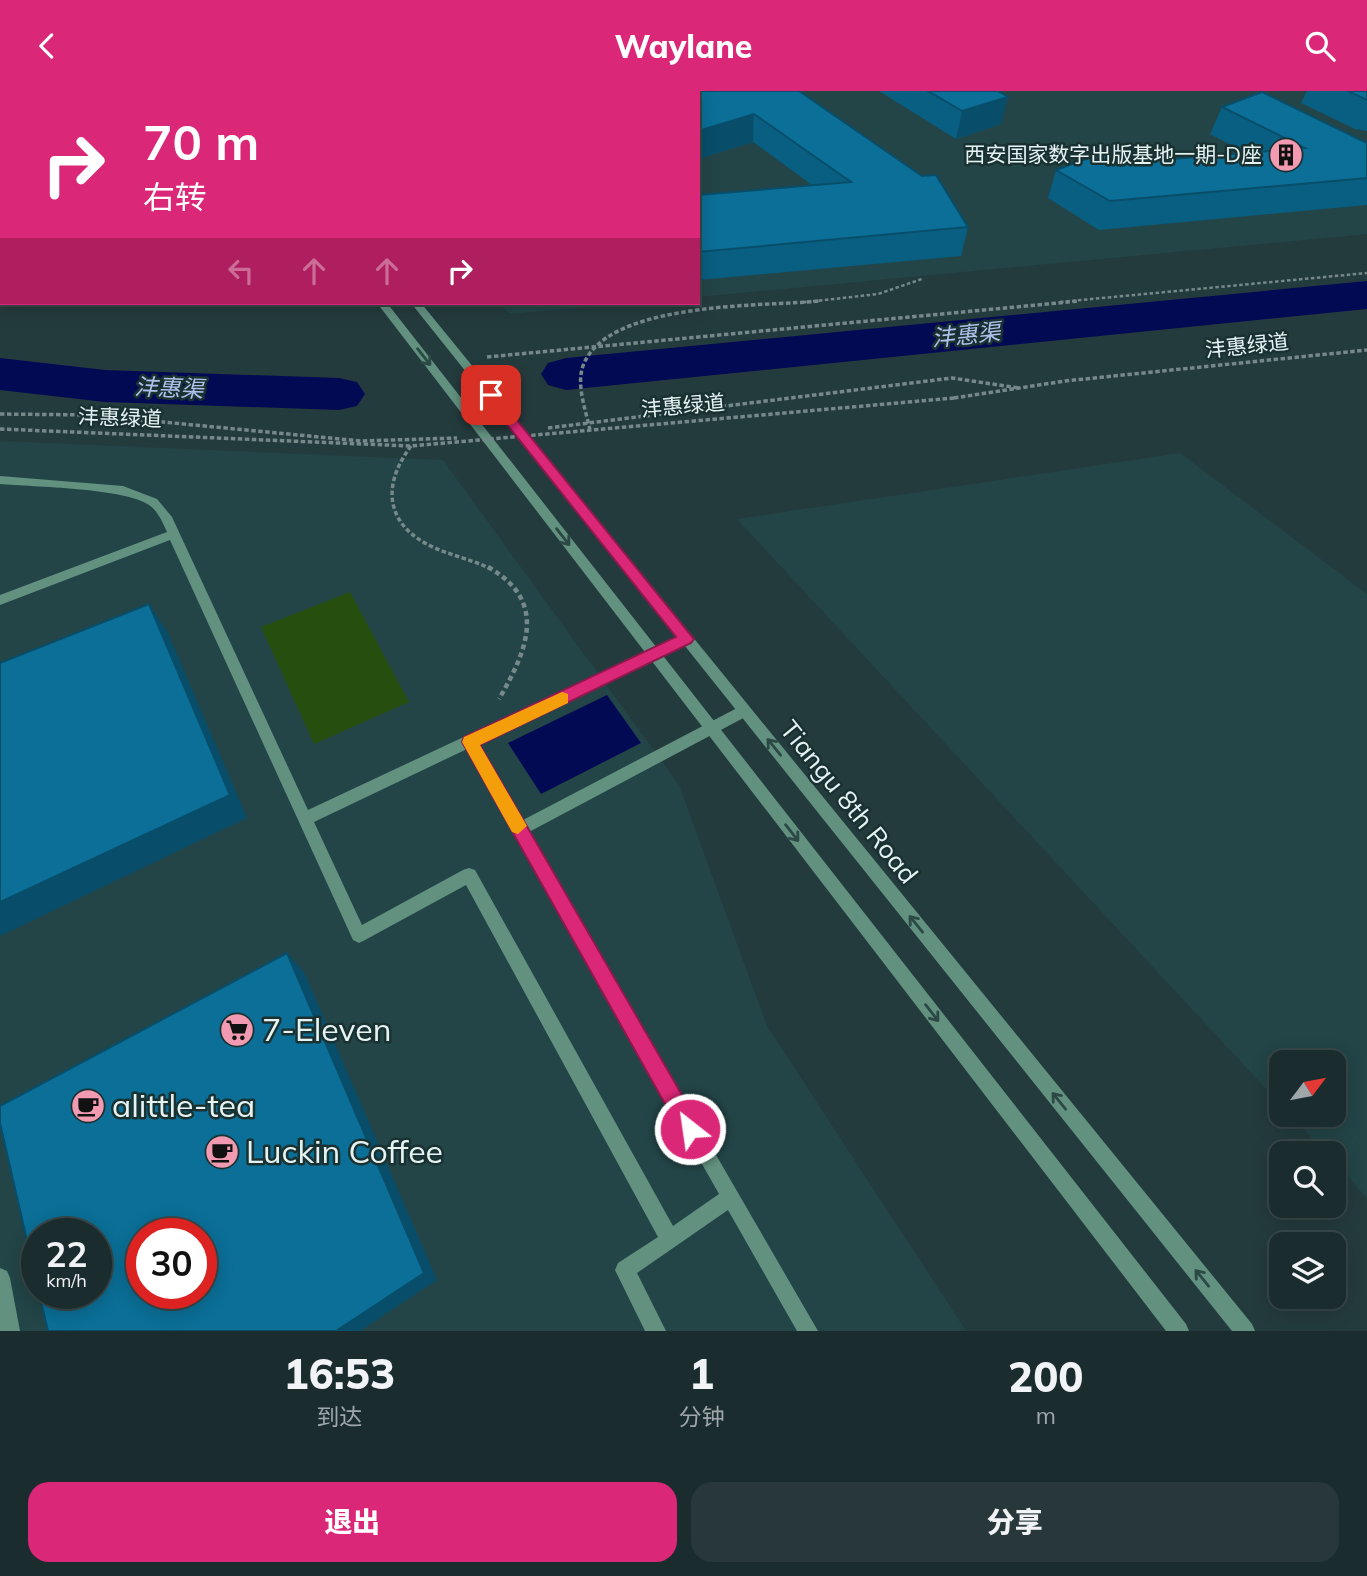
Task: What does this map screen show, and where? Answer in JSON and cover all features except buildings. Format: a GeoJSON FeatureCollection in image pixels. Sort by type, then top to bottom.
{"type":"FeatureCollection","features":[{"type":"Feature","properties":{"kind":"street"},"geometry":{"type":"LineString","coordinates":[[384,305],[1179,1331]]}},
{"type":"Feature","properties":{"kind":"street","name":"Tiangu 8th Road"},"geometry":{"type":"LineString","coordinates":[[418,305],[1245,1331]]}},
{"type":"Feature","properties":{"kind":"street"},"geometry":{"type":"LineString","coordinates":[[0,480],[123,490],[153,502],[166,517],[359,935],[469,875],[670,1241]]}},
{"type":"Feature","properties":{"kind":"street"},"geometry":{"type":"LineString","coordinates":[[0,600],[174,534]]}},
{"type":"Feature","properties":{"kind":"street"},"geometry":{"type":"LineString","coordinates":[[305,819],[686,639]]}},
{"type":"Feature","properties":{"kind":"street"},"geometry":{"type":"LineString","coordinates":[[520,829],[744,711]]}},
{"type":"Feature","properties":{"kind":"street"},"geometry":{"type":"LineString","coordinates":[[470,742],[729,1198],[808,1331]]}},
{"type":"Feature","properties":{"kind":"street"},"geometry":{"type":"LineString","coordinates":[[656,1331],[625,1270],[729,1198]]}},
{"type":"Feature","properties":{"kind":"street"},"geometry":{"type":"LineString","coordinates":[[1,1288],[10,1331]]}},
{"type":"Feature","properties":{"kind":"path"},"geometry":{"type":"LineString","coordinates":[[462,359],[1367,272]]}},
{"type":"Feature","properties":{"kind":"path"},"geometry":{"type":"LineString","coordinates":[[590,430],[582,386],[582,366],[590,349],[606,337],[648,318],[878,294],[922,279]]}},
{"type":"Feature","properties":{"kind":"path","name":"沣惠绿道"},"geometry":{"type":"LineString","coordinates":[[0,429],[411,446],[954,398],[1019,388],[1367,349]]}},
{"type":"Feature","properties":{"kind":"path"},"geometry":{"type":"LineString","coordinates":[[519,432],[951,378],[1019,388]]}},
{"type":"Feature","properties":{"kind":"path"},"geometry":{"type":"LineString","coordinates":[[0,414],[77,414],[210,424],[362,441],[485,437]]}},
{"type":"Feature","properties":{"kind":"path"},"geometry":{"type":"LineString","coordinates":[[411,446],[394,468],[388,492],[397,517],[418,541],[492,568],[512,585],[525,602],[529,633],[523,655],[494,709],[505,725]]}},
{"type":"Feature","properties":{"kind":"shaded area"},"geometry":{"type":"Polygon","coordinates":[[[700,91],[1367,91],[1367,234],[700,297],[700,91]]]}},
{"type":"Feature","properties":{"kind":"shaded area"},"geometry":{"type":"Polygon","coordinates":[[[502,305],[611,305],[510,314],[502,305]]]}},
{"type":"Feature","properties":{"kind":"shaded area"},"geometry":{"type":"Polygon","coordinates":[[[0,441],[443,460],[679,785],[767,1026],[966,1331],[0,1331],[0,441]]]}},
{"type":"Feature","properties":{"kind":"shaded area"},"geometry":{"type":"Polygon","coordinates":[[[1180,453],[1367,594],[1367,1198],[1346,1174],[1346,1141],[1315,1141],[1301,1127],[1346,1127],[1346,1050],[1269,1050],[1269,1092],[737,519],[1180,453]]]}},
{"type":"Feature","properties":{"kind":"shaded area"},"geometry":{"type":"Polygon","coordinates":[[[607,695],[641,743],[541,794],[508,743],[607,695]]]}},
{"type":"Feature","properties":{"kind":"green space"},"geometry":{"type":"Polygon","coordinates":[[[350,592],[409,702],[314,744],[261,627],[350,592]]]}},
{"type":"Feature","properties":{"kind":"waterway","name":"沣惠渠"},"geometry":{"type":"LineString","coordinates":[[566,374],[1367,295]]}},
{"type":"Feature","properties":{"kind":"waterway","name":"沣惠渠"},"geometry":{"type":"LineString","coordinates":[[0,374],[105,386],[339,394]]}},
{"type":"Feature","properties":{"kind":"slow traffic"},"geometry":{"type":"LineString","coordinates":[[518,826],[470,742],[562,698]]}},
{"type":"Feature","properties":{"kind":"place","name":"西安国家数字出版基地一期-D座"},"geometry":{"type":"Point","coordinates":[1286,155]}},
{"type":"Feature","properties":{"kind":"place","name":"7-Eleven"},"geometry":{"type":"Point","coordinates":[237,1030]}},
{"type":"Feature","properties":{"kind":"place","name":"alittle-tea"},"geometry":{"type":"Point","coordinates":[88,1106]}},
{"type":"Feature","properties":{"kind":"place","name":"Luckin Coffee"},"geometry":{"type":"Point","coordinates":[222,1152]}},
{"type":"Feature","properties":{"kind":"route"},"geometry":{"type":"LineString","coordinates":[[491,395],[686,639],[470,742],[690,1129]]}}]}
